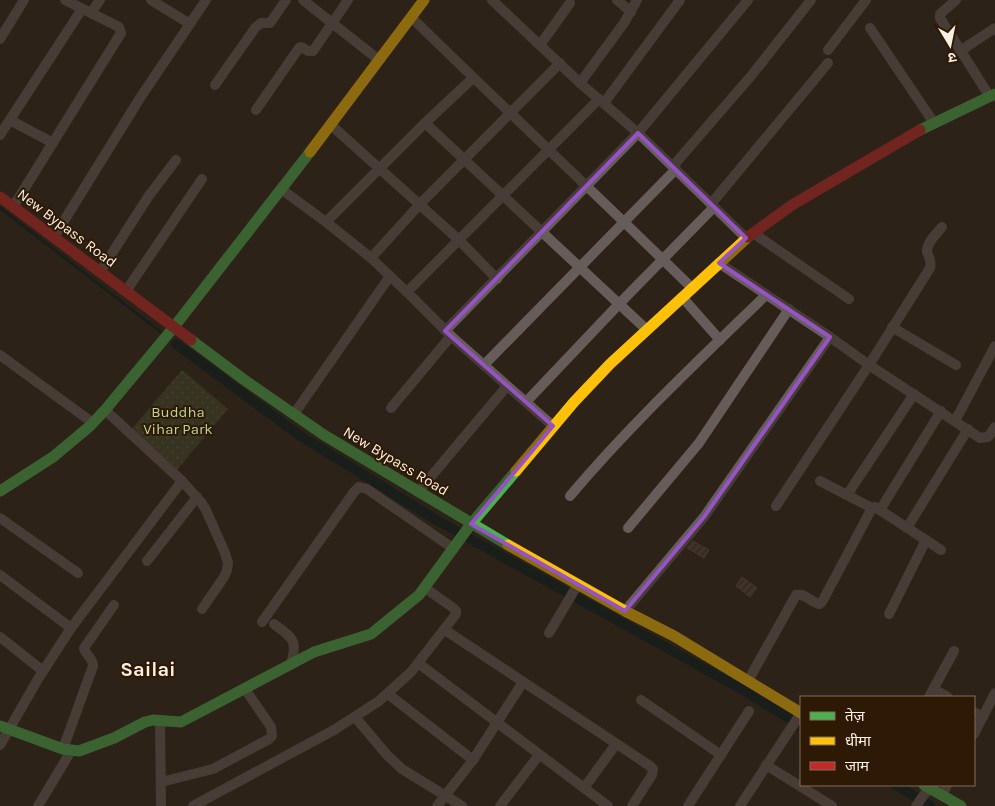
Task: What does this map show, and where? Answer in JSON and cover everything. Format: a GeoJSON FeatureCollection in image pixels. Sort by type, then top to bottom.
{"type":"FeatureCollection","features":[{"type":"Feature","properties":{"kind":"street"},"geometry":{"type":"LineString","coordinates":[[0,39],[24,0]]}},
{"type":"Feature","properties":{"kind":"street"},"geometry":{"type":"LineString","coordinates":[[13,207],[121,33],[119,27],[65,0]]}},
{"type":"Feature","properties":{"kind":"street"},"geometry":{"type":"LineString","coordinates":[[0,135],[87,11],[100,0]]}},
{"type":"Feature","properties":{"kind":"street"},"geometry":{"type":"LineString","coordinates":[[150,0],[190,24]]}},
{"type":"Feature","properties":{"kind":"street"},"geometry":{"type":"LineString","coordinates":[[54,237],[140,98],[206,0]]}},
{"type":"Feature","properties":{"kind":"street"},"geometry":{"type":"LineString","coordinates":[[215,85],[255,28],[261,23],[270,23],[286,0]]}},
{"type":"Feature","properties":{"kind":"street"},"geometry":{"type":"LineString","coordinates":[[303,0],[379,60]]}},
{"type":"Feature","properties":{"kind":"street"},"geometry":{"type":"LineString","coordinates":[[256,110],[299,48],[313,51],[348,0]]}},
{"type":"Feature","properties":{"kind":"street"},"geometry":{"type":"LineString","coordinates":[[0,490],[54,457],[105,410],[174,327],[424,0]]}},
{"type":"Feature","properties":{"kind":"street"},"geometry":{"type":"LineString","coordinates":[[492,0],[580,83],[638,133],[713,206],[750,236],[849,299]]}},
{"type":"Feature","properties":{"kind":"street"},"geometry":{"type":"LineString","coordinates":[[617,0],[631,12]]}},
{"type":"Feature","properties":{"kind":"street"},"geometry":{"type":"LineString","coordinates":[[580,83],[631,12],[637,0]]}},
{"type":"Feature","properties":{"kind":"street"},"geometry":{"type":"LineString","coordinates":[[406,292],[548,149],[602,101],[680,0]]}},
{"type":"Feature","properties":{"kind":"street"},"geometry":{"type":"LineString","coordinates":[[391,408],[448,333],[542,230],[638,133],[748,0]]}},
{"type":"Feature","properties":{"kind":"street"},"geometry":{"type":"LineString","coordinates":[[484,365],[625,221],[674,167],[751,76],[811,0]]}},
{"type":"Feature","properties":{"kind":"street"},"geometry":{"type":"LineString","coordinates":[[828,50],[866,0]]}},
{"type":"Feature","properties":{"kind":"street"},"geometry":{"type":"LineString","coordinates":[[5,728],[67,750],[79,751],[97,746],[145,722],[160,720],[181,722],[314,652],[371,634],[425,588],[463,536],[553,426],[610,364],[750,236],[792,205],[934,123],[992,96],[960,51],[940,18],[940,14],[944,9],[956,0]]}},
{"type":"Feature","properties":{"kind":"street"},"geometry":{"type":"LineString","coordinates":[[540,45],[570,3]]}},
{"type":"Feature","properties":{"kind":"street"},"geometry":{"type":"LineString","coordinates":[[411,17],[510,114],[625,221],[692,288]]}},
{"type":"Feature","properties":{"kind":"street"},"geometry":{"type":"LineString","coordinates":[[870,28],[934,123]]}},
{"type":"Feature","properties":{"kind":"street"},"geometry":{"type":"LineString","coordinates":[[960,51],[995,28]]}},
{"type":"Feature","properties":{"kind":"street"},"geometry":{"type":"LineString","coordinates":[[370,258],[420,204],[560,63]]}},
{"type":"Feature","properties":{"kind":"street"},"geometry":{"type":"LineString","coordinates":[[526,402],[713,206],[828,63]]}},
{"type":"Feature","properties":{"kind":"street"},"geometry":{"type":"LineString","coordinates":[[326,222],[473,78]]}},
{"type":"Feature","properties":{"kind":"street"},"geometry":{"type":"LineString","coordinates":[[10,120],[53,143]]}},
{"type":"Feature","properties":{"kind":"street"},"geometry":{"type":"LineString","coordinates":[[425,123],[502,196],[542,230],[647,330]]}},
{"type":"Feature","properties":{"kind":"street"},"geometry":{"type":"LineString","coordinates":[[330,124],[459,240],[497,279]]}},
{"type":"Feature","properties":{"kind":"street"},"geometry":{"type":"LineString","coordinates":[[100,272],[148,197],[176,160]]}},
{"type":"Feature","properties":{"kind":"street"},"geometry":{"type":"LineString","coordinates":[[126,291],[202,179]]}},
{"type":"Feature","properties":{"kind":"street"},"geometry":{"type":"LineString","coordinates":[[281,189],[370,258],[448,333],[553,426]]}},
{"type":"Feature","properties":{"kind":"street","name":"New Bypass Road"},"geometry":{"type":"LineString","coordinates":[[0,197],[243,379],[324,435],[418,492],[463,536],[574,591],[625,611],[674,636],[748,681],[798,718]]}},
{"type":"Feature","properties":{"kind":"street"},"geometry":{"type":"LineString","coordinates":[[776,506],[930,268],[931,260],[927,248],[942,227]]}},
{"type":"Feature","properties":{"kind":"street"},"geometry":{"type":"LineString","coordinates":[[719,264],[789,309],[869,365],[984,439],[992,434],[995,426]]}},
{"type":"Feature","properties":{"kind":"street"},"geometry":{"type":"LineString","coordinates":[[294,414],[390,276]]}},
{"type":"Feature","properties":{"kind":"street"},"geometry":{"type":"LineString","coordinates":[[570,496],[607,453],[659,398],[766,295]]}},
{"type":"Feature","properties":{"kind":"street"},"geometry":{"type":"LineString","coordinates":[[682,297],[720,340]]}},
{"type":"Feature","properties":{"kind":"street"},"geometry":{"type":"LineString","coordinates":[[628,528],[699,444],[789,309]]}},
{"type":"Feature","properties":{"kind":"street"},"geometry":{"type":"LineString","coordinates":[[892,327],[956,365]]}},
{"type":"Feature","properties":{"kind":"street"},"geometry":{"type":"LineString","coordinates":[[625,611],[704,517],[830,337]]}},
{"type":"Feature","properties":{"kind":"street"},"geometry":{"type":"LineString","coordinates":[[955,421],[995,346]]}},
{"type":"Feature","properties":{"kind":"street"},"geometry":{"type":"LineString","coordinates":[[0,356],[93,422]]}},
{"type":"Feature","properties":{"kind":"street"},"geometry":{"type":"LineString","coordinates":[[418,492],[507,386]]}},
{"type":"Feature","properties":{"kind":"street"},"geometry":{"type":"LineString","coordinates":[[847,495],[914,394]]}},
{"type":"Feature","properties":{"kind":"street"},"geometry":{"type":"LineString","coordinates":[[105,410],[182,481],[197,497],[210,519],[228,562],[224,577],[202,609]]}},
{"type":"Feature","properties":{"kind":"street"},"geometry":{"type":"LineString","coordinates":[[748,681],[796,595],[804,595],[815,603],[819,604],[822,602],[876,509],[941,411]]}},
{"type":"Feature","properties":{"kind":"street"},"geometry":{"type":"LineString","coordinates":[[907,528],[968,429]]}},
{"type":"Feature","properties":{"kind":"street"},"geometry":{"type":"LineString","coordinates":[[0,745],[5,728],[71,628],[182,481]]}},
{"type":"Feature","properties":{"kind":"street"},"geometry":{"type":"LineString","coordinates":[[820,481],[876,509],[941,550]]}},
{"type":"Feature","properties":{"kind":"street"},"geometry":{"type":"LineString","coordinates":[[262,622],[354,492],[360,487],[463,536]]}},
{"type":"Feature","properties":{"kind":"street"},"geometry":{"type":"LineString","coordinates":[[147,561],[197,497]]}},
{"type":"Feature","properties":{"kind":"street"},"geometry":{"type":"LineString","coordinates":[[0,518],[78,573]]}},
{"type":"Feature","properties":{"kind":"street"},"geometry":{"type":"LineString","coordinates":[[889,614],[926,540]]}},
{"type":"Feature","properties":{"kind":"street"},"geometry":{"type":"LineString","coordinates":[[0,575],[71,628]]}},
{"type":"Feature","properties":{"kind":"street"},"geometry":{"type":"LineString","coordinates":[[193,806],[296,752],[355,717],[388,694],[418,663],[456,614],[456,611],[425,588]]}},
{"type":"Feature","properties":{"kind":"street"},"geometry":{"type":"LineString","coordinates":[[549,633],[574,591]]}},
{"type":"Feature","properties":{"kind":"street"},"geometry":{"type":"LineString","coordinates":[[38,806],[67,750],[92,666],[92,659],[84,648],[114,605]]}},
{"type":"Feature","properties":{"kind":"street"},"geometry":{"type":"LineString","coordinates":[[274,624],[294,641],[295,651],[291,664]]}},
{"type":"Feature","properties":{"kind":"street"},"geometry":{"type":"LineString","coordinates":[[445,630],[652,769],[652,775],[632,806]]}},
{"type":"Feature","properties":{"kind":"street"},"geometry":{"type":"LineString","coordinates":[[0,637],[43,671]]}},
{"type":"Feature","properties":{"kind":"street"},"geometry":{"type":"LineString","coordinates":[[944,696],[931,693],[954,651]]}},
{"type":"Feature","properties":{"kind":"street"},"geometry":{"type":"LineString","coordinates":[[418,663],[496,724],[608,806]]}},
{"type":"Feature","properties":{"kind":"street"},"geometry":{"type":"LineString","coordinates":[[437,806],[472,760],[523,682]]}},
{"type":"Feature","properties":{"kind":"street"},"geometry":{"type":"LineString","coordinates":[[161,782],[204,772],[272,736],[270,727],[245,689]]}},
{"type":"Feature","properties":{"kind":"street"},"geometry":{"type":"LineString","coordinates":[[975,729],[978,714],[995,693]]}},
{"type":"Feature","properties":{"kind":"street"},"geometry":{"type":"LineString","coordinates":[[388,694],[472,760]]}},
{"type":"Feature","properties":{"kind":"street"},"geometry":{"type":"LineString","coordinates":[[641,700],[721,755]]}},
{"type":"Feature","properties":{"kind":"street"},"geometry":{"type":"LineString","coordinates":[[688,806],[749,710]]}},
{"type":"Feature","properties":{"kind":"street"},"geometry":{"type":"LineString","coordinates":[[355,717],[395,763],[413,777],[462,806]]}},
{"type":"Feature","properties":{"kind":"street"},"geometry":{"type":"LineString","coordinates":[[740,806],[798,718]]}},
{"type":"Feature","properties":{"kind":"street"},"geometry":{"type":"LineString","coordinates":[[160,720],[161,806]]}},
{"type":"Feature","properties":{"kind":"street"},"geometry":{"type":"LineString","coordinates":[[584,788],[616,744]]}},
{"type":"Feature","properties":{"kind":"street"},"geometry":{"type":"LineString","coordinates":[[500,806],[539,754]]}},
{"type":"Feature","properties":{"kind":"street"},"geometry":{"type":"LineString","coordinates":[[766,765],[832,806]]}},
{"type":"Feature","properties":{"kind":"street"},"geometry":{"type":"LineString","coordinates":[[920,798],[944,790],[960,806]]}},
{"type":"Feature","properties":{"kind":"highlighted area"},"geometry":{"type":"Polygon","coordinates":[[[638,133],[746,238],[719,263],[830,337],[704,517],[625,611],[471,524],[553,426],[445,331],[638,133]]]}},
{"type":"Feature","properties":{"kind":"green space","name":"Buddha Vihar Park"},"geometry":{"type":"Polygon","coordinates":[[[182,370],[228,409],[175,472],[128,433],[182,370]]]}},
{"type":"Feature","properties":{"kind":"building"},"geometry":{"type":"Polygon","coordinates":[[[693,541],[709,550],[704,558],[687,548],[693,541]]]}},
{"type":"Feature","properties":{"kind":"building"},"geometry":{"type":"Polygon","coordinates":[[[742,577],[757,588],[750,597],[736,586],[742,577]]]}},
{"type":"Feature","properties":{"kind":"waterway"},"geometry":{"type":"LineString","coordinates":[[0,208],[162,333]]}},
{"type":"Feature","properties":{"kind":"waterway"},"geometry":{"type":"LineString","coordinates":[[176,344],[299,435],[438,521],[741,689],[800,725]]}},
{"type":"Feature","properties":{"kind":"waterway"},"geometry":{"type":"LineString","coordinates":[[898,786],[931,806]]}},
{"type":"Feature","properties":{"kind":"traffic: fast"},"geometry":{"type":"LineString","coordinates":[[920,130],[995,94]]}},
{"type":"Feature","properties":{"kind":"traffic: fast"},"geometry":{"type":"LineString","coordinates":[[0,491],[53,457],[90,426],[105,410],[174,327],[310,152]]}},
{"type":"Feature","properties":{"kind":"traffic: fast"},"geometry":{"type":"LineString","coordinates":[[191,340],[243,379],[324,435],[508,545]]}},
{"type":"Feature","properties":{"kind":"traffic: fast"},"geometry":{"type":"LineString","coordinates":[[0,726],[63,749],[79,751],[114,738],[145,722],[153,720],[181,722],[314,652],[371,634],[419,595],[471,524],[516,471]]}},
{"type":"Feature","properties":{"kind":"traffic: fast"},"geometry":{"type":"LineString","coordinates":[[926,786],[961,806]]}},
{"type":"Feature","properties":{"kind":"traffic: slow"},"geometry":{"type":"LineString","coordinates":[[310,152],[424,0]]}},
{"type":"Feature","properties":{"kind":"traffic: slow"},"geometry":{"type":"LineString","coordinates":[[516,471],[574,402],[610,364],[748,237]]}},
{"type":"Feature","properties":{"kind":"traffic: slow"},"geometry":{"type":"LineString","coordinates":[[508,545],[625,611],[674,636],[800,712]]}},
{"type":"Feature","properties":{"kind":"traffic: jam"},"geometry":{"type":"LineString","coordinates":[[748,237],[792,205],[920,130]]}},
{"type":"Feature","properties":{"kind":"traffic: jam"},"geometry":{"type":"LineString","coordinates":[[0,197],[191,340]]}},
{"type":"Feature","properties":{"kind":"district","name":"Sailai"},"geometry":{"type":"Point","coordinates":[148,669]}}]}
